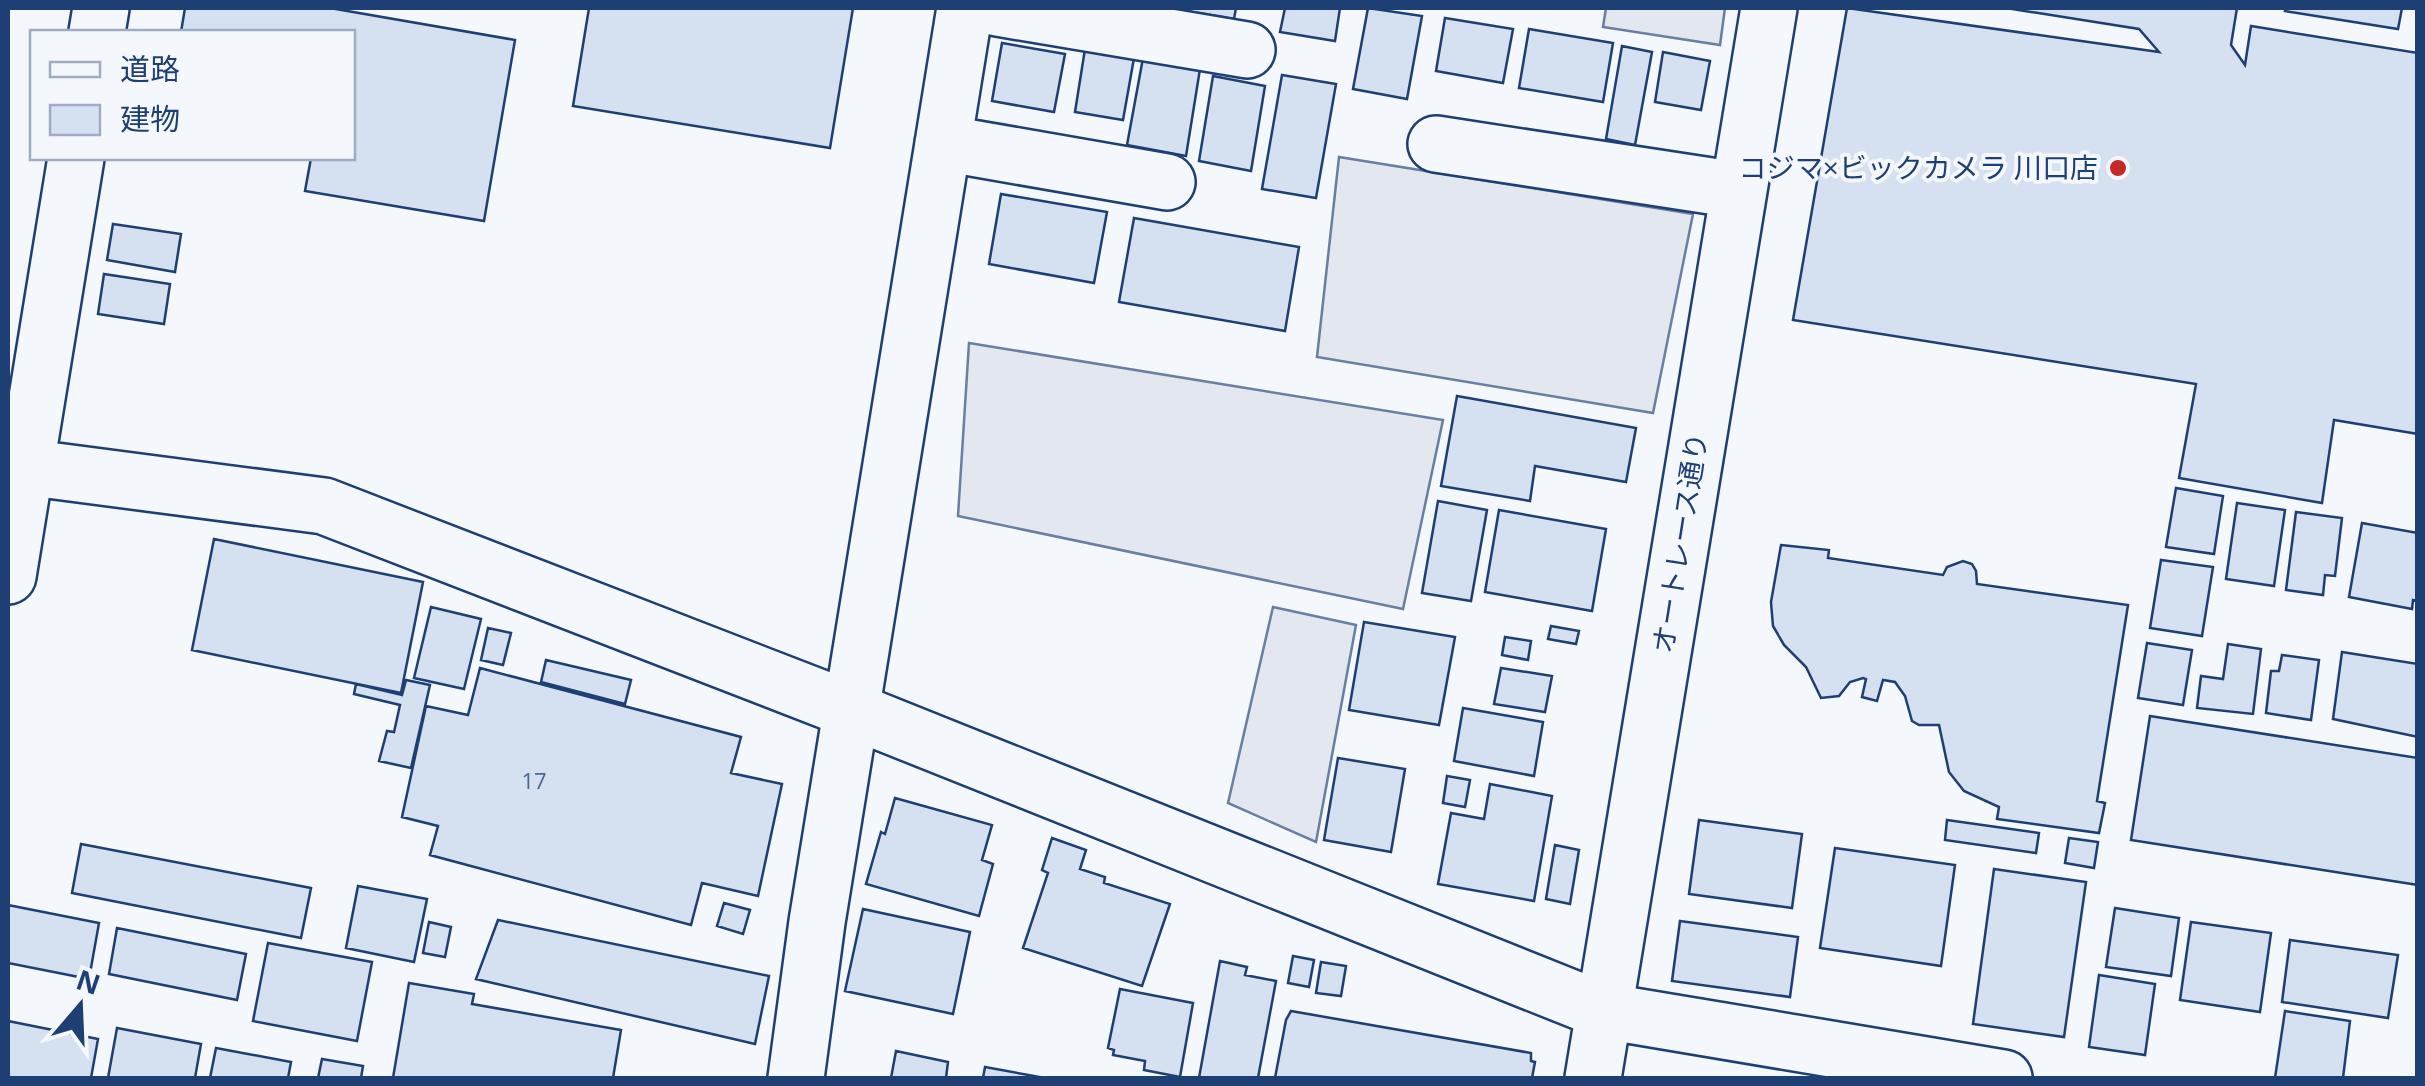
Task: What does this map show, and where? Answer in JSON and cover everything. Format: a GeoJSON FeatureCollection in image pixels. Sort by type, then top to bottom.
{"type":"FeatureCollection","features":[{"type":"Feature","properties":{"kind":"street"},"geometry":{"type":"LineString","coordinates":[[796,1078],[964,8]]}},
{"type":"Feature","properties":{"kind":"street"},"geometry":{"type":"LineString","coordinates":[[997,8],[1247,50]]}},
{"type":"Feature","properties":{"kind":"street","name":"オートレース通り"},"geometry":{"type":"LineString","coordinates":[[1593,1078],[1768,8]]}},
{"type":"Feature","properties":{"kind":"street"},"geometry":{"type":"LineString","coordinates":[[942,143],[1167,182]]}},
{"type":"Feature","properties":{"kind":"street"},"geometry":{"type":"LineString","coordinates":[[1436,144],[1737,190]]}},
{"type":"Feature","properties":{"kind":"street"},"geometry":{"type":"LineString","coordinates":[[8,576],[76,160]]}},
{"type":"Feature","properties":{"kind":"street"},"geometry":{"type":"LineString","coordinates":[[25,467],[324,506],[851,710],[1604,1011],[2004,1078]]}},
{"type":"Feature","properties":{"kind":"shaded area"},"geometry":{"type":"Polygon","coordinates":[[[1606,8],[1725,8],[1720,45],[1603,27],[1606,8]]]}},
{"type":"Feature","properties":{"kind":"shaded area"},"geometry":{"type":"Polygon","coordinates":[[[1339,157],[1693,214],[1653,413],[1317,357],[1339,157]]]}},
{"type":"Feature","properties":{"kind":"shaded area"},"geometry":{"type":"Polygon","coordinates":[[[969,343],[1443,420],[1403,609],[958,516],[969,343]]]}},
{"type":"Feature","properties":{"kind":"shaded area"},"geometry":{"type":"Polygon","coordinates":[[[1273,607],[1356,625],[1316,842],[1228,803],[1273,607]]]}},
{"type":"Feature","properties":{"kind":"building"},"geometry":{"type":"Polygon","coordinates":[[[185,8],[330,8],[515,40],[484,221],[305,191],[311,160],[355,160],[355,30],[181,30],[185,8]]]}},
{"type":"Feature","properties":{"kind":"building"},"geometry":{"type":"Polygon","coordinates":[[[589,8],[853,8],[830,148],[573,106],[589,8]]]}},
{"type":"Feature","properties":{"kind":"building"},"geometry":{"type":"Polygon","coordinates":[[[1168,8],[1236,8],[1234,19],[1168,8]]]}},
{"type":"Feature","properties":{"kind":"building"},"geometry":{"type":"Polygon","coordinates":[[[1285,8],[1340,8],[1335,41],[1280,32],[1285,8]]]}},
{"type":"Feature","properties":{"kind":"building"},"geometry":{"type":"Polygon","coordinates":[[[1368,8],[1422,16],[1407,99],[1353,89],[1368,8]]]}},
{"type":"Feature","properties":{"kind":"building","name":"コジマ×ビックカメラ 川口店"},"geometry":{"type":"Polygon","coordinates":[[[1847,8],[2159,52],[2139,29],[2006,8],[2237,8],[2231,45],[2245,65],[2251,26],[2418,53],[2418,434],[2334,420],[2322,503],[2179,478],[2196,384],[1793,320],[1847,8]]]}},
{"type":"Feature","properties":{"kind":"building"},"geometry":{"type":"Polygon","coordinates":[[[2402,8],[2398,29],[2285,11],[2402,8]]]}},
{"type":"Feature","properties":{"kind":"building"},"geometry":{"type":"Polygon","coordinates":[[[1445,18],[1513,29],[1503,83],[1436,71],[1445,18]]]}},
{"type":"Feature","properties":{"kind":"building"},"geometry":{"type":"Polygon","coordinates":[[[1529,29],[1613,43],[1603,102],[1519,88],[1529,29]]]}},
{"type":"Feature","properties":{"kind":"building"},"geometry":{"type":"Polygon","coordinates":[[[1002,43],[1065,54],[1054,112],[992,101],[1002,43]]]}},
{"type":"Feature","properties":{"kind":"building"},"geometry":{"type":"Polygon","coordinates":[[[1622,46],[1652,52],[1635,145],[1606,139],[1622,46]]]}},
{"type":"Feature","properties":{"kind":"building"},"geometry":{"type":"Polygon","coordinates":[[[1085,49],[1134,58],[1123,120],[1075,112],[1085,49]]]}},
{"type":"Feature","properties":{"kind":"building"},"geometry":{"type":"Polygon","coordinates":[[[1663,52],[1710,61],[1701,110],[1655,102],[1663,52]]]}},
{"type":"Feature","properties":{"kind":"building"},"geometry":{"type":"Polygon","coordinates":[[[1143,58],[1200,69],[1186,156],[1127,145],[1143,58]]]}},
{"type":"Feature","properties":{"kind":"building"},"geometry":{"type":"Polygon","coordinates":[[[1282,75],[1336,84],[1316,198],[1262,189],[1282,75]]]}},
{"type":"Feature","properties":{"kind":"building"},"geometry":{"type":"Polygon","coordinates":[[[1213,76],[1265,86],[1251,171],[1199,161],[1213,76]]]}},
{"type":"Feature","properties":{"kind":"building"},"geometry":{"type":"Polygon","coordinates":[[[1001,194],[1107,212],[1094,283],[989,264],[1001,194]]]}},
{"type":"Feature","properties":{"kind":"building"},"geometry":{"type":"Polygon","coordinates":[[[1134,218],[1299,247],[1285,331],[1119,302],[1134,218]]]}},
{"type":"Feature","properties":{"kind":"building"},"geometry":{"type":"Polygon","coordinates":[[[113,224],[181,234],[175,272],[107,260],[113,224]]]}},
{"type":"Feature","properties":{"kind":"building"},"geometry":{"type":"Polygon","coordinates":[[[104,274],[170,284],[164,324],[98,314],[104,274]]]}},
{"type":"Feature","properties":{"kind":"building"},"geometry":{"type":"Polygon","coordinates":[[[1457,396],[1636,428],[1626,482],[1535,466],[1530,501],[1441,486],[1457,396]]]}},
{"type":"Feature","properties":{"kind":"building"},"geometry":{"type":"Polygon","coordinates":[[[2176,488],[2223,496],[2214,554],[2166,547],[2176,488]]]}},
{"type":"Feature","properties":{"kind":"building"},"geometry":{"type":"Polygon","coordinates":[[[1438,501],[1487,510],[1471,601],[1422,593],[1438,501]]]}},
{"type":"Feature","properties":{"kind":"building"},"geometry":{"type":"Polygon","coordinates":[[[2237,503],[2285,510],[2274,586],[2226,579],[2237,503]]]}},
{"type":"Feature","properties":{"kind":"building"},"geometry":{"type":"Polygon","coordinates":[[[1499,510],[1606,529],[1592,611],[1485,592],[1499,510]]]}},
{"type":"Feature","properties":{"kind":"building"},"geometry":{"type":"Polygon","coordinates":[[[2296,512],[2342,518],[2335,576],[2325,575],[2323,595],[2286,590],[2296,512]]]}},
{"type":"Feature","properties":{"kind":"building"},"geometry":{"type":"Polygon","coordinates":[[[2362,523],[2418,533],[2418,601],[2413,600],[2412,609],[2349,597],[2362,523]]]}},
{"type":"Feature","properties":{"kind":"building"},"geometry":{"type":"Polygon","coordinates":[[[214,539],[423,582],[401,693],[192,650],[214,539]]]}},
{"type":"Feature","properties":{"kind":"building"},"geometry":{"type":"Polygon","coordinates":[[[1781,545],[1829,550],[1828,558],[1943,575],[1947,567],[1963,561],[1972,564],[1977,584],[2128,605],[2097,801],[2105,803],[2099,833],[1997,819],[1999,807],[1964,791],[1949,772],[1939,725],[1912,721],[1905,696],[1895,682],[1883,680],[1877,701],[1862,697],[1866,679],[1863,678],[1850,682],[1839,696],[1821,698],[1806,667],[1784,645],[1773,626],[1771,602],[1781,545]]]}},
{"type":"Feature","properties":{"kind":"building"},"geometry":{"type":"Polygon","coordinates":[[[2161,560],[2213,567],[2202,636],[2150,628],[2161,560]]]}},
{"type":"Feature","properties":{"kind":"building"},"geometry":{"type":"Polygon","coordinates":[[[431,607],[481,619],[464,689],[414,678],[431,607]]]}},
{"type":"Feature","properties":{"kind":"building"},"geometry":{"type":"Polygon","coordinates":[[[1364,622],[1455,637],[1439,725],[1349,710],[1364,622]]]}},
{"type":"Feature","properties":{"kind":"building"},"geometry":{"type":"Polygon","coordinates":[[[1551,626],[1579,631],[1576,644],[1548,639],[1551,626]]]}},
{"type":"Feature","properties":{"kind":"building"},"geometry":{"type":"Polygon","coordinates":[[[488,628],[511,633],[503,665],[481,660],[488,628]]]}},
{"type":"Feature","properties":{"kind":"building"},"geometry":{"type":"Polygon","coordinates":[[[1505,637],[1531,641],[1528,660],[1502,655],[1505,637]]]}},
{"type":"Feature","properties":{"kind":"building"},"geometry":{"type":"Polygon","coordinates":[[[2147,643],[2192,650],[2183,705],[2138,698],[2147,643]]]}},
{"type":"Feature","properties":{"kind":"building"},"geometry":{"type":"Polygon","coordinates":[[[2228,644],[2261,649],[2253,714],[2197,708],[2201,676],[2223,679],[2228,644]]]}},
{"type":"Feature","properties":{"kind":"building"},"geometry":{"type":"Polygon","coordinates":[[[2342,652],[2418,664],[2418,737],[2333,719],[2342,652]]]}},
{"type":"Feature","properties":{"kind":"building"},"geometry":{"type":"Polygon","coordinates":[[[2282,655],[2319,660],[2311,720],[2266,713],[2271,671],[2279,671],[2282,655]]]}},
{"type":"Feature","properties":{"kind":"building"},"geometry":{"type":"Polygon","coordinates":[[[546,660],[631,680],[625,704],[541,682],[546,660]]]}},
{"type":"Feature","properties":{"kind":"building"},"geometry":{"type":"Polygon","coordinates":[[[480,668],[741,737],[731,773],[782,784],[758,896],[702,883],[691,925],[430,855],[438,826],[402,817],[426,706],[468,715],[480,668]]]}},
{"type":"Feature","properties":{"kind":"building"},"geometry":{"type":"Polygon","coordinates":[[[1501,668],[1552,676],[1545,712],[1494,704],[1501,668]]]}},
{"type":"Feature","properties":{"kind":"building"},"geometry":{"type":"Polygon","coordinates":[[[406,680],[430,685],[411,768],[379,761],[387,731],[394,732],[400,705],[354,694],[356,684],[402,695],[406,680]]]}},
{"type":"Feature","properties":{"kind":"building"},"geometry":{"type":"Polygon","coordinates":[[[1463,708],[1543,722],[1534,776],[1454,761],[1463,708]]]}},
{"type":"Feature","properties":{"kind":"building"},"geometry":{"type":"Polygon","coordinates":[[[2150,716],[2418,758],[2418,885],[2131,840],[2150,716]]]}},
{"type":"Feature","properties":{"kind":"building"},"geometry":{"type":"Polygon","coordinates":[[[1338,758],[1405,769],[1391,852],[1324,840],[1338,758]]]}},
{"type":"Feature","properties":{"kind":"building"},"geometry":{"type":"Polygon","coordinates":[[[1447,776],[1470,780],[1465,807],[1443,803],[1447,776]]]}},
{"type":"Feature","properties":{"kind":"building"},"geometry":{"type":"Polygon","coordinates":[[[1490,784],[1552,796],[1534,901],[1438,884],[1451,813],[1484,819],[1490,784]]]}},
{"type":"Feature","properties":{"kind":"building"},"geometry":{"type":"Polygon","coordinates":[[[895,798],[992,825],[982,860],[993,864],[979,916],[866,884],[895,798]]]}},
{"type":"Feature","properties":{"kind":"building"},"geometry":{"type":"Polygon","coordinates":[[[1699,820],[1802,834],[1792,908],[1689,894],[1699,820]]]}},
{"type":"Feature","properties":{"kind":"building"},"geometry":{"type":"Polygon","coordinates":[[[1947,820],[2039,833],[2036,853],[1945,840],[1947,820]]]}},
{"type":"Feature","properties":{"kind":"building"},"geometry":{"type":"Polygon","coordinates":[[[1052,838],[1086,850],[1080,869],[1105,877],[1104,883],[1170,904],[1142,986],[1023,948],[1048,873],[1042,870],[1052,838]]]}},
{"type":"Feature","properties":{"kind":"building"},"geometry":{"type":"Polygon","coordinates":[[[2069,838],[2098,842],[2094,868],[2065,863],[2069,838]]]}},
{"type":"Feature","properties":{"kind":"building"},"geometry":{"type":"Polygon","coordinates":[[[81,844],[311,888],[301,938],[72,893],[81,844]]]}},
{"type":"Feature","properties":{"kind":"building"},"geometry":{"type":"Polygon","coordinates":[[[1555,845],[1579,850],[1570,904],[1546,899],[1555,845]]]}},
{"type":"Feature","properties":{"kind":"building"},"geometry":{"type":"Polygon","coordinates":[[[1835,848],[1955,865],[1941,966],[1820,948],[1835,848]]]}},
{"type":"Feature","properties":{"kind":"building"},"geometry":{"type":"Polygon","coordinates":[[[1994,869],[2086,882],[2064,1037],[1973,1024],[1994,869]]]}},
{"type":"Feature","properties":{"kind":"building"},"geometry":{"type":"Polygon","coordinates":[[[358,886],[427,899],[414,962],[346,948],[358,886]]]}},
{"type":"Feature","properties":{"kind":"building"},"geometry":{"type":"Polygon","coordinates":[[[724,903],[750,910],[743,934],[717,926],[724,903]]]}},
{"type":"Feature","properties":{"kind":"building"},"geometry":{"type":"Polygon","coordinates":[[[8,905],[99,923],[89,979],[8,963],[8,905]]]}},
{"type":"Feature","properties":{"kind":"building"},"geometry":{"type":"Polygon","coordinates":[[[2115,908],[2179,918],[2171,976],[2106,967],[2115,908]]]}},
{"type":"Feature","properties":{"kind":"building"},"geometry":{"type":"Polygon","coordinates":[[[863,909],[970,932],[953,1014],[845,991],[863,909]]]}},
{"type":"Feature","properties":{"kind":"building"},"geometry":{"type":"Polygon","coordinates":[[[498,920],[769,976],[755,1044],[476,979],[498,920]]]}},
{"type":"Feature","properties":{"kind":"building"},"geometry":{"type":"Polygon","coordinates":[[[1680,921],[1798,937],[1790,997],[1672,981],[1680,921]]]}},
{"type":"Feature","properties":{"kind":"building"},"geometry":{"type":"Polygon","coordinates":[[[429,922],[451,927],[445,957],[423,953],[429,922]]]}},
{"type":"Feature","properties":{"kind":"building"},"geometry":{"type":"Polygon","coordinates":[[[2191,922],[2271,933],[2260,1012],[2180,1000],[2191,922]]]}},
{"type":"Feature","properties":{"kind":"building"},"geometry":{"type":"Polygon","coordinates":[[[117,928],[246,954],[237,1000],[109,974],[117,928]]]}},
{"type":"Feature","properties":{"kind":"building"},"geometry":{"type":"Polygon","coordinates":[[[2290,940],[2398,955],[2388,1018],[2282,1002],[2290,940]]]}},
{"type":"Feature","properties":{"kind":"building"},"geometry":{"type":"Polygon","coordinates":[[[268,943],[372,962],[357,1041],[253,1021],[268,943]]]}},
{"type":"Feature","properties":{"kind":"building"},"geometry":{"type":"Polygon","coordinates":[[[1293,956],[1314,960],[1309,987],[1288,983],[1293,956]]]}},
{"type":"Feature","properties":{"kind":"building"},"geometry":{"type":"Polygon","coordinates":[[[1220,961],[1247,967],[1245,975],[1276,981],[1258,1078],[1199,1078],[1220,961]]]}},
{"type":"Feature","properties":{"kind":"building"},"geometry":{"type":"Polygon","coordinates":[[[1321,962],[1346,966],[1341,996],[1316,993],[1321,962]]]}},
{"type":"Feature","properties":{"kind":"building"},"geometry":{"type":"Polygon","coordinates":[[[2099,975],[2155,984],[2145,1055],[2089,1047],[2099,975]]]}},
{"type":"Feature","properties":{"kind":"building"},"geometry":{"type":"Polygon","coordinates":[[[409,983],[474,994],[472,1004],[621,1030],[613,1078],[393,1078],[409,983]]]}},
{"type":"Feature","properties":{"kind":"building"},"geometry":{"type":"Polygon","coordinates":[[[1120,989],[1193,1003],[1180,1077],[1144,1070],[1145,1061],[1113,1055],[1114,1050],[1108,1048],[1120,989]]]}},
{"type":"Feature","properties":{"kind":"building"},"geometry":{"type":"Polygon","coordinates":[[[1291,1011],[1531,1053],[1531,1061],[1535,1062],[1532,1078],[1275,1078],[1291,1011]]]}},
{"type":"Feature","properties":{"kind":"building"},"geometry":{"type":"Polygon","coordinates":[[[2285,1011],[2350,1021],[2343,1078],[2275,1078],[2285,1011]]]}},
{"type":"Feature","properties":{"kind":"building"},"geometry":{"type":"Polygon","coordinates":[[[8,1021],[98,1039],[91,1078],[8,1078],[8,1021]]]}},
{"type":"Feature","properties":{"kind":"building"},"geometry":{"type":"Polygon","coordinates":[[[117,1028],[201,1044],[195,1078],[108,1078],[117,1028]]]}},
{"type":"Feature","properties":{"kind":"building"},"geometry":{"type":"Polygon","coordinates":[[[216,1048],[291,1062],[288,1078],[210,1078],[216,1048]]]}},
{"type":"Feature","properties":{"kind":"building"},"geometry":{"type":"Polygon","coordinates":[[[896,1051],[948,1062],[946,1078],[891,1078],[896,1051]]]}},
{"type":"Feature","properties":{"kind":"building"},"geometry":{"type":"Polygon","coordinates":[[[322,1059],[363,1066],[361,1078],[318,1078],[322,1059]]]}},
{"type":"Feature","properties":{"kind":"building"},"geometry":{"type":"Polygon","coordinates":[[[985,1067],[1045,1078],[983,1078],[985,1067]]]}},
{"type":"Feature","properties":{"kind":"place","name":"コジマ×ビックカメラ 川口店"},"geometry":{"type":"Point","coordinates":[2118,168]}}]}
